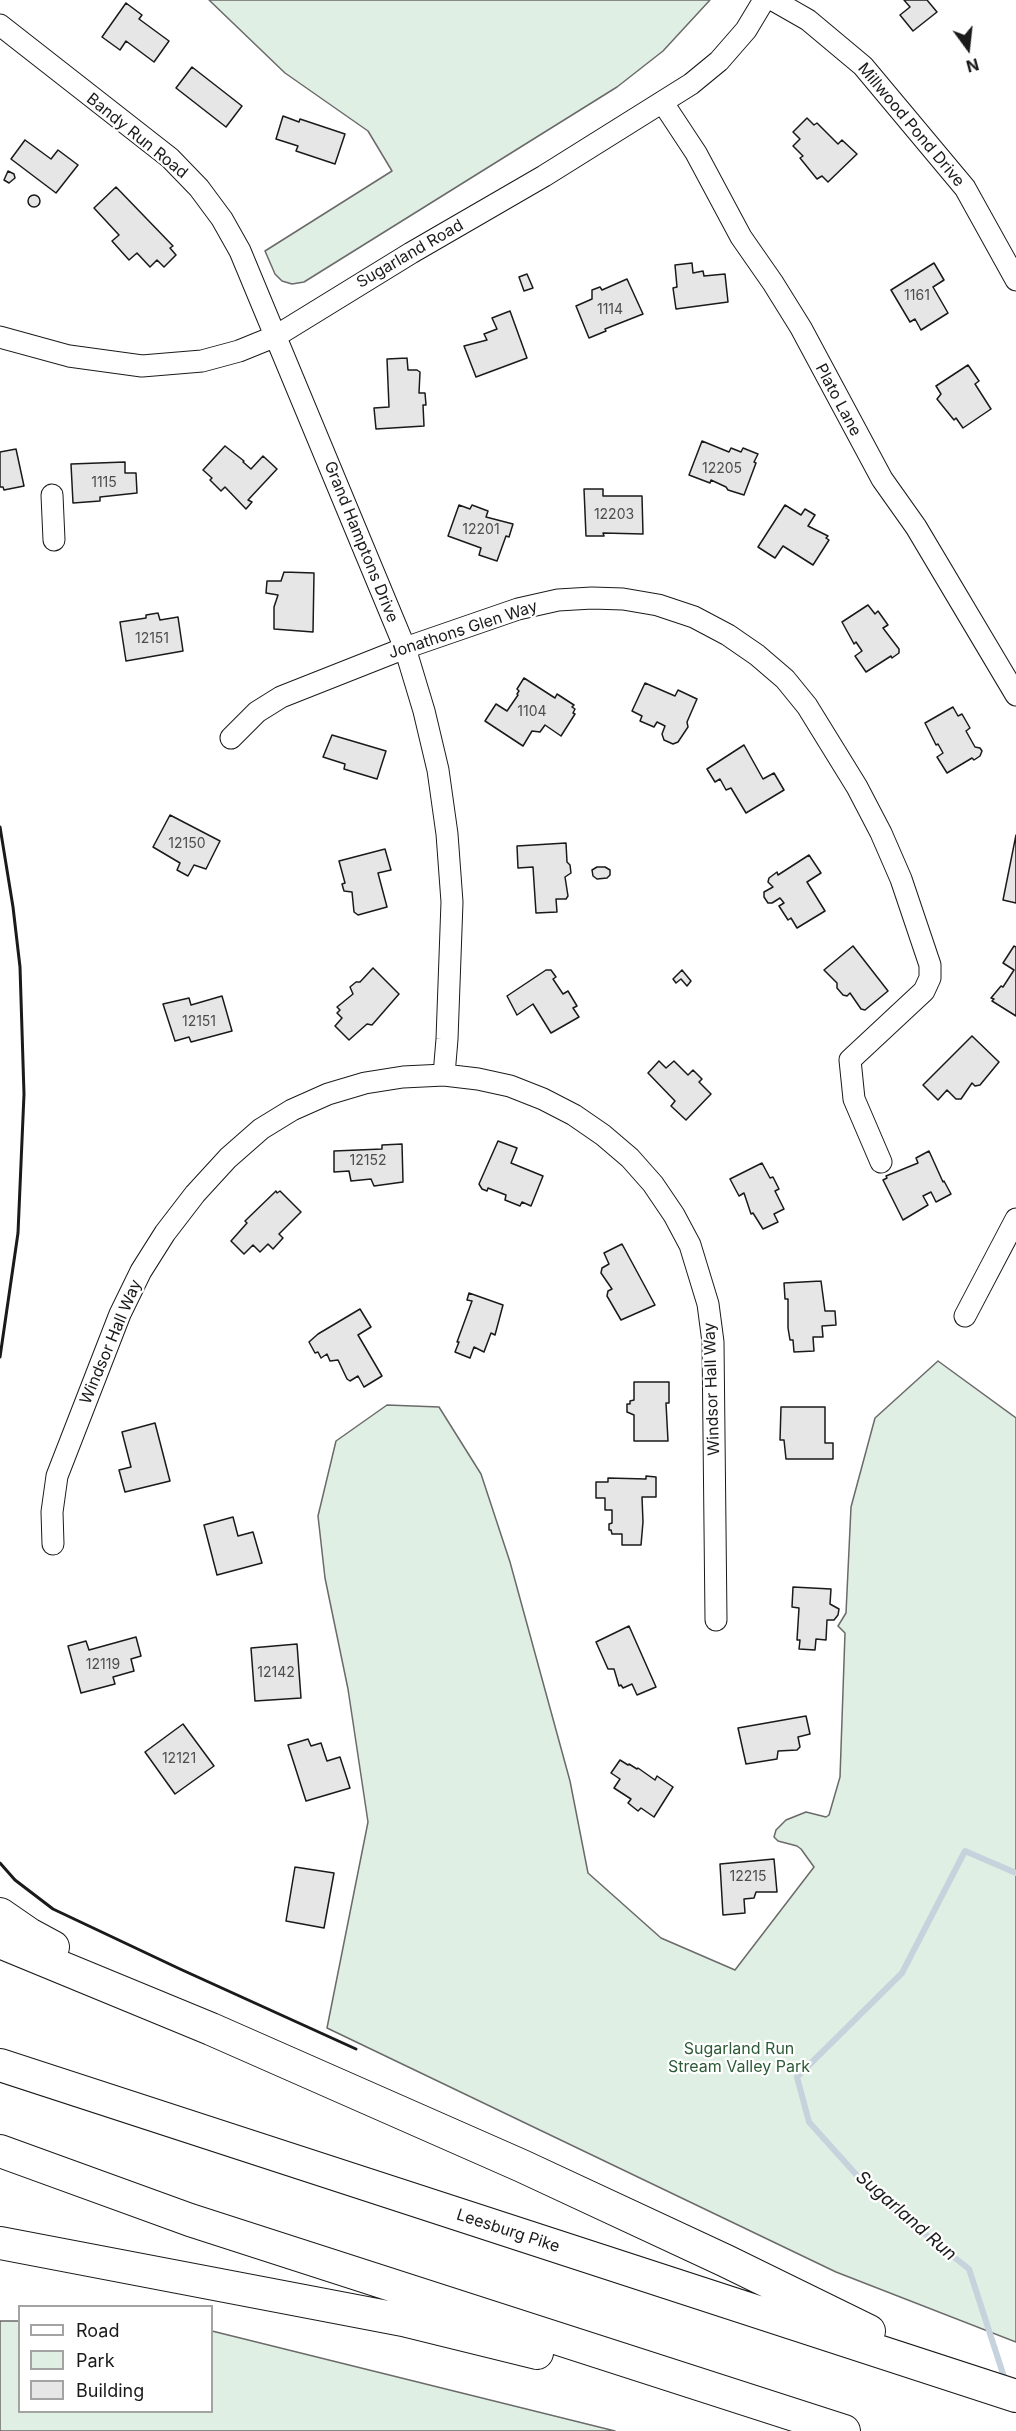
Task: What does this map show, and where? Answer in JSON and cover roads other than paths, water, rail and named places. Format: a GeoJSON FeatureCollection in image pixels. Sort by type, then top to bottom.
{"type":"FeatureCollection","features":[{"type":"Feature","properties":{"kind":"highway"},"geometry":{"type":"LineString","coordinates":[[0,1914],[29,1934],[210,2029]]}},
{"type":"Feature","properties":{"kind":"highway"},"geometry":{"type":"LineString","coordinates":[[0,1942],[210,2029],[522,2166],[726,2261],[969,2381]]}},
{"type":"Feature","properties":{"kind":"highway","name":"Leesburg Pike"},"geometry":{"type":"LineString","coordinates":[[0,2065],[1016,2396]]}},
{"type":"Feature","properties":{"kind":"highway"},"geometry":{"type":"LineString","coordinates":[[0,2151],[190,2220],[844,2431]]}},
{"type":"Feature","properties":{"kind":"highway"},"geometry":{"type":"LineString","coordinates":[[6,2245],[403,2320],[835,2431]]}},
{"type":"Feature","properties":{"kind":"street","name":"Sugarland Road"},"geometry":{"type":"LineString","coordinates":[[0,337],[69,356],[142,366],[202,361],[239,351],[276,336],[663,103],[719,61],[746,30],[764,0]]}},
{"type":"Feature","properties":{"kind":"street","name":"Millwood Pond Drive"},"geometry":{"type":"LineString","coordinates":[[773,0],[808,20],[862,66],[965,188],[1016,280]]}},
{"type":"Feature","properties":{"kind":"street","name":"Bandy Run Road"},"geometry":{"type":"LineString","coordinates":[[0,25],[170,158],[199,188],[222,219],[240,251],[276,336]]}},
{"type":"Feature","properties":{"kind":"street","name":"Plato Lane"},"geometry":{"type":"LineString","coordinates":[[663,103],[696,153],[741,237],[801,328],[882,479],[916,527],[1016,695]]}},
{"type":"Feature","properties":{"kind":"street","name":"Grand Hamptons Drive"},"geometry":{"type":"LineString","coordinates":[[276,336],[405,648],[429,730],[438,770],[447,834],[452,902],[444,1075]]}},
{"type":"Feature","properties":{"kind":"street"},"geometry":{"type":"LineString","coordinates":[[52,495],[54,540]]}},
{"type":"Feature","properties":{"kind":"street","name":"Jonathons Glen Way"},"geometry":{"type":"LineString","coordinates":[[231,738],[257,712],[280,697],[405,648],[518,609],[558,600],[623,599],[658,605],[694,617],[728,634],[758,655],[784,679],[807,706],[857,787],[881,833],[901,879],[930,965],[930,978],[924,991],[850,1060],[854,1099],[881,1162]]}},
{"type":"Feature","properties":{"kind":"street","name":"Windsor Hall Way"},"geometry":{"type":"LineString","coordinates":[[53,1544],[52,1512],[57,1476],[117,1322],[147,1262],[165,1233],[195,1194],[228,1158],[261,1129],[292,1110],[328,1094],[365,1083],[403,1077],[444,1075],[510,1086],[574,1115],[603,1135],[630,1158],[653,1184],[674,1215],[690,1245],[708,1304],[713,1342],[716,1620]]}},
{"type":"Feature","properties":{"kind":"street"},"geometry":{"type":"LineString","coordinates":[[965,1316],[1016,1219]]}},
{"type":"Feature","properties":{"kind":"waterway","name":"Sugarland Run"},"geometry":{"type":"LineString","coordinates":[[1006,2383],[969,2269],[871,2191],[809,2122],[797,2077],[902,1973],[965,1851],[1016,1873]]}},
{"type":"Feature","properties":{"kind":"park label","name":"Sugarland Run Stream Valley Park"},"geometry":{"type":"Point","coordinates":[739,2058]}}]}
